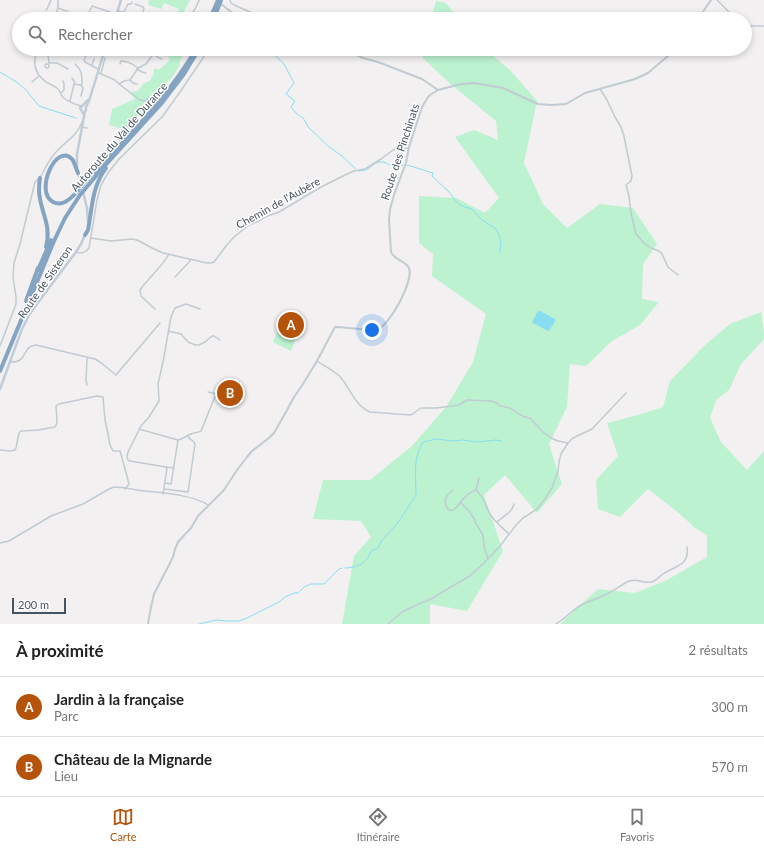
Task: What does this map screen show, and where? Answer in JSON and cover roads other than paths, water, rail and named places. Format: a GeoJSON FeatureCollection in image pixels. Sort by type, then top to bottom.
{"type":"FeatureCollection","features":[{"type":"Feature","properties":{"kind":"highway"},"geometry":{"type":"LineString","coordinates":[[213,12],[219,0]]}},
{"type":"Feature","properties":{"kind":"highway"},"geometry":{"type":"LineString","coordinates":[[216,12],[219,0]]}},
{"type":"Feature","properties":{"kind":"highway","name":"Autoroute du Val de Durance"},"geometry":{"type":"LineString","coordinates":[[0,364],[57,227],[71,203],[98,169],[144,120],[184,69],[192,56]]}},
{"type":"Feature","properties":{"kind":"highway","name":"Autoroute du Val de Durance"},"geometry":{"type":"LineString","coordinates":[[0,371],[65,218],[90,182],[155,112],[184,74],[195,56]]}},
{"type":"Feature","properties":{"kind":"highway"},"geometry":{"type":"LineString","coordinates":[[85,236],[88,230],[99,179],[108,165],[155,112]]}},
{"type":"Feature","properties":{"kind":"highway"},"geometry":{"type":"LineString","coordinates":[[78,173],[74,162],[70,157],[63,156],[57,158],[49,172],[46,185],[46,194],[56,203],[68,200],[98,169]]}},
{"type":"Feature","properties":{"kind":"highway"},"geometry":{"type":"LineString","coordinates":[[26,300],[46,248],[48,236],[47,221],[39,196],[40,178]]}},
{"type":"Feature","properties":{"kind":"main road"},"geometry":{"type":"LineString","coordinates":[[119,11],[121,0]]}},
{"type":"Feature","properties":{"kind":"main road"},"geometry":{"type":"LineString","coordinates":[[84,116],[82,108],[89,98],[99,71],[103,56]]}},
{"type":"Feature","properties":{"kind":"main road","name":"Route de Sisteron"},"geometry":{"type":"LineString","coordinates":[[0,390],[22,329],[29,315],[76,252],[85,236],[88,217],[78,173],[77,154],[84,116]]}},
{"type":"Feature","properties":{"kind":"street"},"geometry":{"type":"LineString","coordinates":[[46,10],[51,0]]}},
{"type":"Feature","properties":{"kind":"street"},"geometry":{"type":"LineString","coordinates":[[56,12],[58,0]]}},
{"type":"Feature","properties":{"kind":"street"},"geometry":{"type":"LineString","coordinates":[[193,12],[199,0]]}},
{"type":"Feature","properties":{"kind":"street"},"geometry":{"type":"LineString","coordinates":[[219,0],[231,12]]}},
{"type":"Feature","properties":{"kind":"street"},"geometry":{"type":"LineString","coordinates":[[230,0],[234,5],[250,12]]}},
{"type":"Feature","properties":{"kind":"street"},"geometry":{"type":"LineString","coordinates":[[703,12],[711,0]]}},
{"type":"Feature","properties":{"kind":"street"},"geometry":{"type":"LineString","coordinates":[[717,0],[729,12]]}},
{"type":"Feature","properties":{"kind":"street"},"geometry":{"type":"LineString","coordinates":[[119,11],[125,11],[128,4],[131,4],[132,2]]}},
{"type":"Feature","properties":{"kind":"street"},"geometry":{"type":"LineString","coordinates":[[135,4],[144,8],[142,12]]}},
{"type":"Feature","properties":{"kind":"street"},"geometry":{"type":"LineString","coordinates":[[89,12],[92,6],[110,12]]}},
{"type":"Feature","properties":{"kind":"street"},"geometry":{"type":"LineString","coordinates":[[58,8],[68,11]]}},
{"type":"Feature","properties":{"kind":"street"},"geometry":{"type":"LineString","coordinates":[[752,26],[764,26]]}},
{"type":"Feature","properties":{"kind":"street"},"geometry":{"type":"LineString","coordinates":[[36,56],[34,63],[39,76],[46,82],[59,89],[64,98],[82,108]]}},
{"type":"Feature","properties":{"kind":"street"},"geometry":{"type":"LineString","coordinates":[[46,69],[49,67],[48,56]]}},
{"type":"Feature","properties":{"kind":"street"},"geometry":{"type":"LineString","coordinates":[[86,56],[84,60],[85,62],[115,80],[140,100],[145,101],[150,97]]}},
{"type":"Feature","properties":{"kind":"street"},"geometry":{"type":"LineString","coordinates":[[130,80],[138,69],[145,65],[152,56]]}},
{"type":"Feature","properties":{"kind":"street"},"geometry":{"type":"LineString","coordinates":[[156,56],[162,59]]}},
{"type":"Feature","properties":{"kind":"street"},"geometry":{"type":"LineString","coordinates":[[76,252],[80,253],[88,250],[96,200],[101,185],[108,173],[119,159],[162,117],[204,56]]}},
{"type":"Feature","properties":{"kind":"street"},"geometry":{"type":"LineString","coordinates":[[359,56],[422,79],[438,90],[468,83],[477,83],[503,88],[538,104],[551,105],[566,104],[581,95],[635,79],[644,75],[667,56]]}},
{"type":"Feature","properties":{"kind":"street"},"geometry":{"type":"LineString","coordinates":[[99,71],[105,58]]}},
{"type":"Feature","properties":{"kind":"street"},"geometry":{"type":"LineString","coordinates":[[92,66],[94,60]]}},
{"type":"Feature","properties":{"kind":"street"},"geometry":{"type":"LineString","coordinates":[[120,64],[121,61],[124,61],[146,73]]}},
{"type":"Feature","properties":{"kind":"street"},"geometry":{"type":"LineString","coordinates":[[48,64],[56,63],[68,69]]}},
{"type":"Feature","properties":{"kind":"street"},"geometry":{"type":"LineString","coordinates":[[74,64],[78,67],[82,74],[83,88],[81,96]]}},
{"type":"Feature","properties":{"kind":"street"},"geometry":{"type":"LineString","coordinates":[[32,82],[39,76]]}},
{"type":"Feature","properties":{"kind":"street"},"geometry":{"type":"LineString","coordinates":[[72,78],[75,84]]}},
{"type":"Feature","properties":{"kind":"street"},"geometry":{"type":"LineString","coordinates":[[119,84],[124,80],[130,80],[137,84]]}},
{"type":"Feature","properties":{"kind":"street"},"geometry":{"type":"LineString","coordinates":[[61,94],[64,90],[63,81]]}},
{"type":"Feature","properties":{"kind":"street"},"geometry":{"type":"LineString","coordinates":[[75,84],[82,85]]}},
{"type":"Feature","properties":{"kind":"street"},"geometry":{"type":"LineString","coordinates":[[70,101],[73,85],[75,84]]}},
{"type":"Feature","properties":{"kind":"street"},"geometry":{"type":"LineString","coordinates":[[600,89],[608,100],[624,136],[632,176],[626,185],[636,234],[644,243],[659,251],[668,267],[678,275]]}},
{"type":"Feature","properties":{"kind":"street","name":"Route des Pinchinats"},"geometry":{"type":"LineString","coordinates":[[148,624],[154,594],[170,563],[178,542],[191,528],[198,516],[224,490],[250,454],[274,433],[294,397],[317,361],[335,327],[372,329],[382,327],[394,312],[404,294],[409,270],[407,266],[392,255],[391,252],[389,220],[390,209],[424,103],[430,94],[438,90]]}},
{"type":"Feature","properties":{"kind":"street"},"geometry":{"type":"LineString","coordinates":[[75,135],[84,116]]}},
{"type":"Feature","properties":{"kind":"street"},"geometry":{"type":"LineString","coordinates":[[82,127],[87,128]]}},
{"type":"Feature","properties":{"kind":"street"},"geometry":{"type":"LineString","coordinates":[[0,346],[16,304],[13,278],[14,262],[20,244],[35,182],[40,178],[50,159],[57,150],[77,133],[81,133]]}},
{"type":"Feature","properties":{"kind":"street","name":"Chemin de l'Aubère"},"geometry":{"type":"LineString","coordinates":[[91,238],[111,241],[132,239],[137,240],[154,250],[207,263],[212,262],[234,237],[249,225],[279,212],[321,187],[345,175],[354,171],[365,169],[393,150],[409,148]]}},
{"type":"Feature","properties":{"kind":"street"},"geometry":{"type":"LineString","coordinates":[[155,309],[141,296],[140,290],[147,280],[167,259],[169,254]]}},
{"type":"Feature","properties":{"kind":"street"},"geometry":{"type":"LineString","coordinates":[[175,277],[191,259]]}},
{"type":"Feature","properties":{"kind":"street"},"geometry":{"type":"LineString","coordinates":[[174,468],[130,461],[128,460],[128,452],[141,426],[149,417],[159,401],[158,384],[174,308],[186,304],[200,309]]}},
{"type":"Feature","properties":{"kind":"street"},"geometry":{"type":"LineString","coordinates":[[10,362],[20,361],[28,348],[32,345],[36,345],[95,359],[116,375],[160,323]]}},
{"type":"Feature","properties":{"kind":"street"},"geometry":{"type":"LineString","coordinates":[[168,332],[181,334],[188,342],[195,345],[205,342],[212,336],[220,340]]}},
{"type":"Feature","properties":{"kind":"street"},"geometry":{"type":"LineString","coordinates":[[87,358],[87,385]]}},
{"type":"Feature","properties":{"kind":"street"},"geometry":{"type":"LineString","coordinates":[[317,361],[341,377],[356,401],[364,409],[370,412],[411,415],[423,407],[436,408],[459,405],[470,400],[491,400],[500,406],[506,406],[522,416],[530,418],[551,438],[558,441],[568,442]]}},
{"type":"Feature","properties":{"kind":"street"},"geometry":{"type":"LineString","coordinates":[[139,430],[178,440],[192,433],[199,432],[203,428],[216,394],[208,392]]}},
{"type":"Feature","properties":{"kind":"street"},"geometry":{"type":"LineString","coordinates":[[388,624],[402,612],[433,598],[470,576],[488,559],[517,524],[540,505],[550,491],[558,470],[561,454],[568,442],[592,429],[626,393]]}},
{"type":"Feature","properties":{"kind":"street"},"geometry":{"type":"LineString","coordinates":[[0,450],[15,450],[22,431],[38,430],[55,426],[57,420],[56,406],[58,404],[97,396],[103,397],[110,445],[113,451],[120,451],[122,454],[130,484],[125,488]]}},
{"type":"Feature","properties":{"kind":"street"},"geometry":{"type":"LineString","coordinates":[[164,489],[188,492],[195,444],[194,441],[188,436]]}},
{"type":"Feature","properties":{"kind":"street"},"geometry":{"type":"LineString","coordinates":[[165,483],[171,484],[178,440]]}},
{"type":"Feature","properties":{"kind":"street"},"geometry":{"type":"LineString","coordinates":[[163,494],[166,467]]}},
{"type":"Feature","properties":{"kind":"street"},"geometry":{"type":"LineString","coordinates":[[476,490],[479,478]]}},
{"type":"Feature","properties":{"kind":"street"},"geometry":{"type":"LineString","coordinates":[[0,543],[9,541],[51,516],[83,504],[109,489],[114,488],[125,488],[163,494],[196,500],[208,505]]}},
{"type":"Feature","properties":{"kind":"street"},"geometry":{"type":"LineString","coordinates":[[453,490],[447,495],[445,502],[446,506],[452,511],[473,490],[476,490]]}},
{"type":"Feature","properties":{"kind":"street"},"geometry":{"type":"LineString","coordinates":[[476,490],[484,499],[489,512],[510,534]]}},
{"type":"Feature","properties":{"kind":"street"},"geometry":{"type":"LineString","coordinates":[[460,502],[476,520],[475,522],[483,535],[484,546],[488,559]]}},
{"type":"Feature","properties":{"kind":"street"},"geometry":{"type":"LineString","coordinates":[[497,522],[513,509],[514,504]]}},
{"type":"Feature","properties":{"kind":"street"},"geometry":{"type":"LineString","coordinates":[[556,624],[582,604],[602,597],[631,581],[636,580],[653,582],[663,574],[684,562],[687,556],[687,547]]}},
{"type":"Feature","properties":{"kind":"water"},"geometry":{"type":"Polygon","coordinates":[[[538,311],[555,319],[549,331],[532,322],[538,311]]]}},
{"type":"Feature","properties":{"kind":"waterway"},"geometry":{"type":"LineString","coordinates":[[275,56],[284,64],[294,83],[286,94],[295,101],[291,107],[303,118],[309,128],[356,169]]}},
{"type":"Feature","properties":{"kind":"waterway"},"geometry":{"type":"LineString","coordinates":[[0,72],[18,83],[39,106],[76,118]]}},
{"type":"Feature","properties":{"kind":"waterway"},"geometry":{"type":"LineString","coordinates":[[359,171],[366,170],[377,162],[383,162],[392,166],[403,165]]}},
{"type":"Feature","properties":{"kind":"waterway"},"geometry":{"type":"LineString","coordinates":[[407,165],[433,173],[432,176],[460,205],[472,209],[482,220],[496,229],[501,244],[500,252]]}},
{"type":"Feature","properties":{"kind":"waterway"},"geometry":{"type":"LineString","coordinates":[[416,495],[416,463],[418,452],[423,442],[436,439],[477,442],[496,440],[502,441]]}},
{"type":"Feature","properties":{"kind":"waterway"},"geometry":{"type":"LineString","coordinates":[[345,568],[358,566],[365,562],[371,551],[378,548],[382,540],[397,524],[415,497]]}},
{"type":"Feature","properties":{"kind":"waterway"},"geometry":{"type":"LineString","coordinates":[[199,624],[217,620],[239,621],[247,618],[279,602],[285,597],[298,593],[304,587],[311,584],[324,584],[339,569],[342,568]]}},
{"type":"Feature","properties":{"kind":"place","name":"Jardin à la française"},"geometry":{"type":"Point","coordinates":[291,325]}},
{"type":"Feature","properties":{"kind":"place","name":"Château de la Mignarde"},"geometry":{"type":"Point","coordinates":[230,393]}}]}
